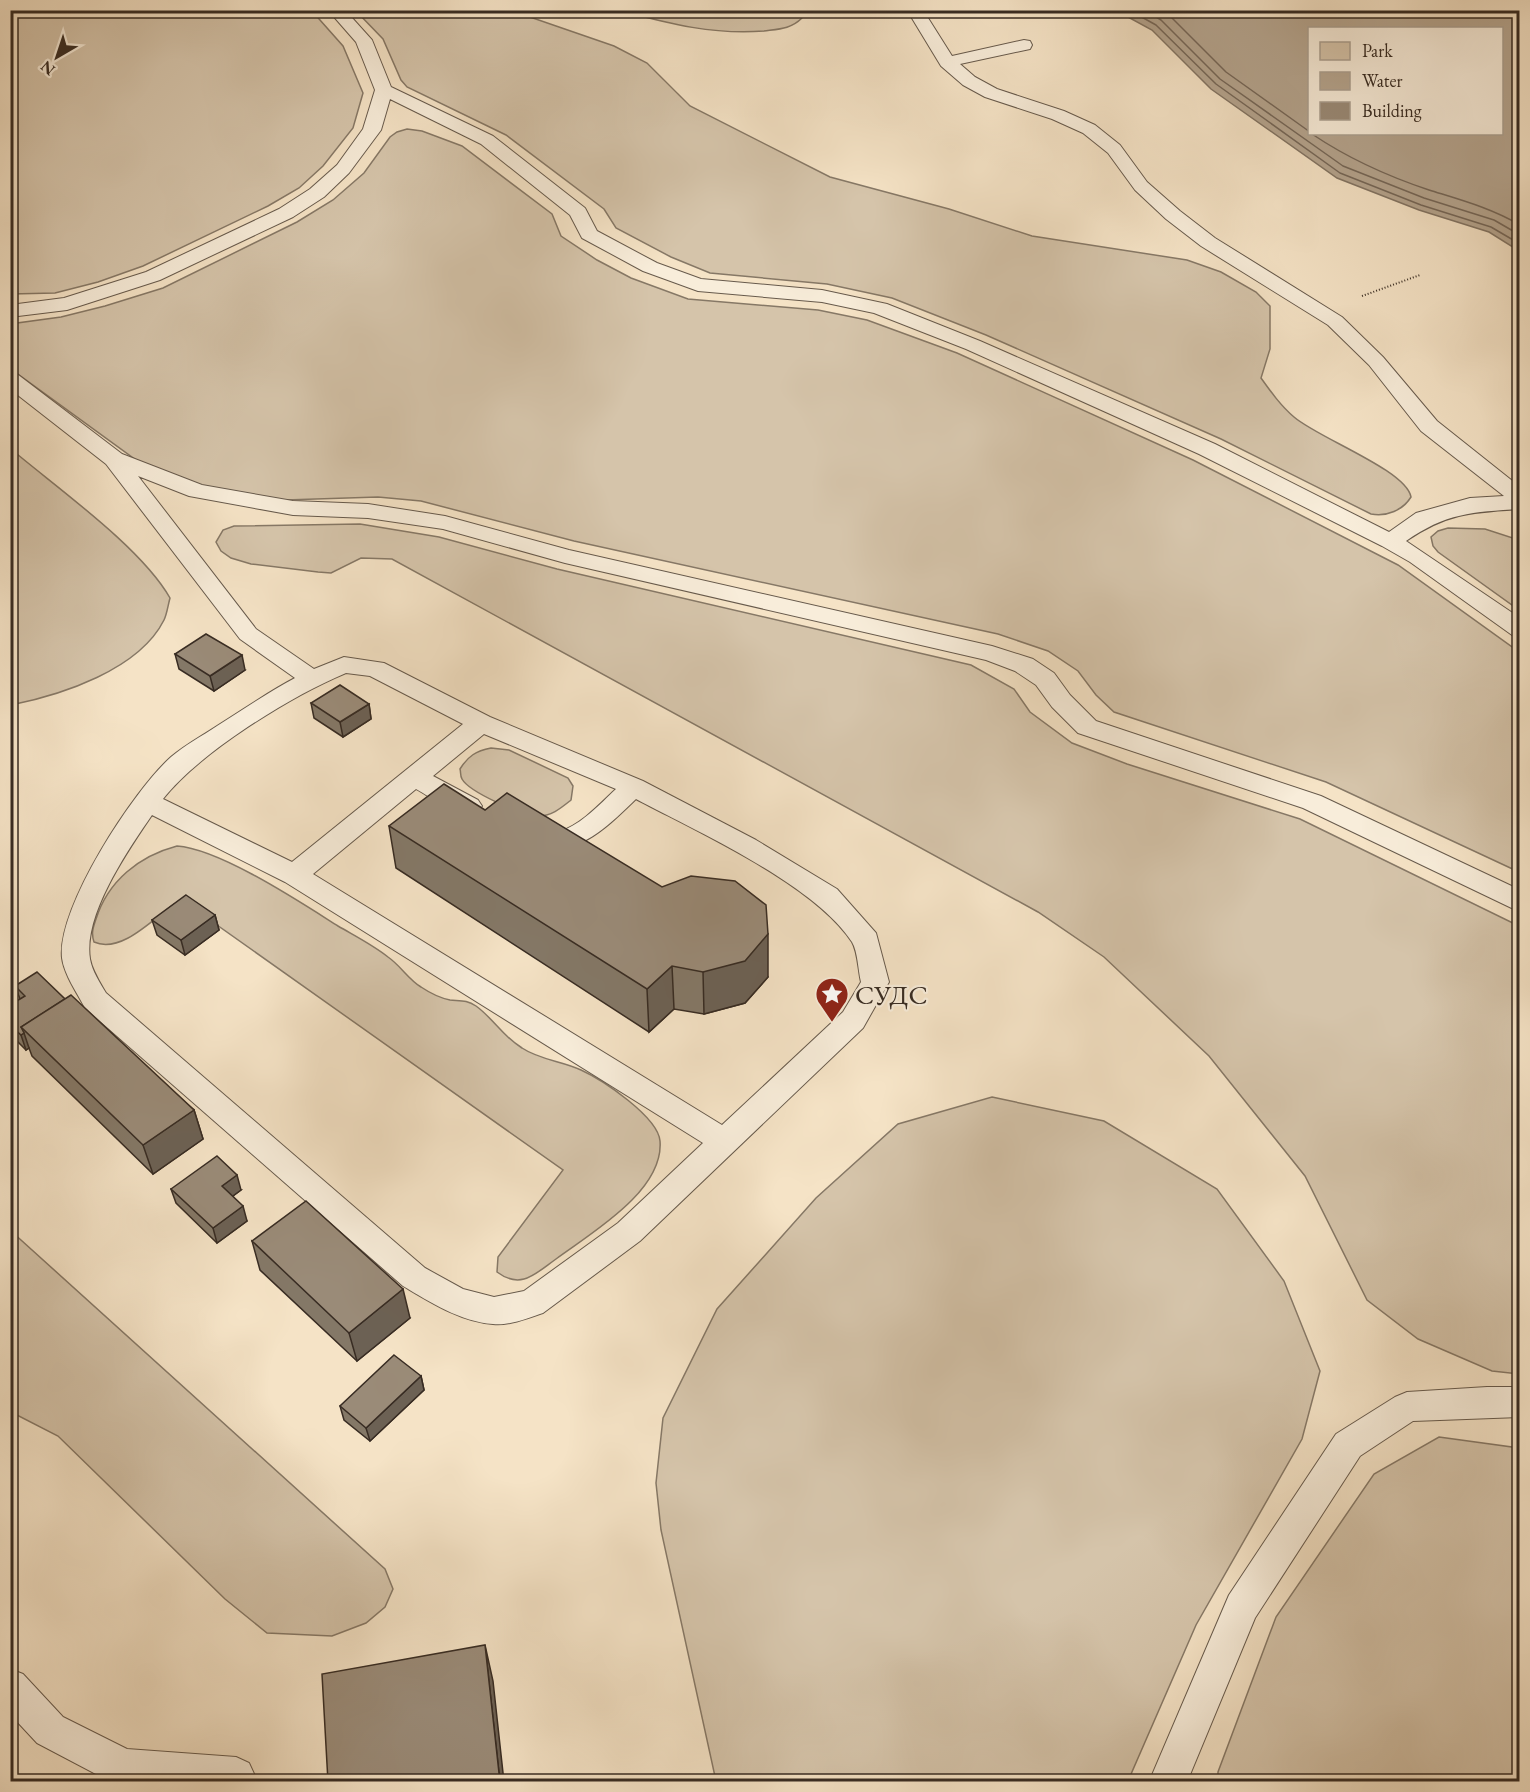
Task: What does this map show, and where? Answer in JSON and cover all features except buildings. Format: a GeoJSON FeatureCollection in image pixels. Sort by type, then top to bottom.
{"type":"FeatureCollection","features":[{"type":"Feature","properties":{"kind":"lane"},"geometry":{"type":"LineString","coordinates":[[10,311],[67,304],[153,276],[286,213],[317,193],[343,169],[372,130],[384,90],[364,40],[336,10]]}},
{"type":"Feature","properties":{"kind":"lane"},"geometry":{"type":"LineString","coordinates":[[915,10],[947,62],[969,81],[991,93],[1058,115],[1089,129],[1113,149],[1142,186],[1173,215],[1208,242],[1268,277],[1335,321],[1376,361],[1430,426],[1520,500]]}},
{"type":"Feature","properties":{"kind":"lane"},"geometry":{"type":"LineString","coordinates":[[947,62],[1024,45]]}},
{"type":"Feature","properties":{"kind":"lane"},"geometry":{"type":"LineString","coordinates":[[384,90],[487,140],[578,212],[589,234],[650,267],[698,285],[822,296],[880,308],[973,345],[1207,449],[1390,541],[1418,557],[1520,630]]}},
{"type":"Feature","properties":{"kind":"lane"},"geometry":{"type":"LineString","coordinates":[[10,378],[114,459],[248,634],[311,678]]}},
{"type":"Feature","properties":{"kind":"lane"},"geometry":{"type":"LineString","coordinates":[[114,459],[197,491],[293,508],[368,512],[445,523],[565,556],[992,654],[1024,665],[1045,679],[1061,701],[1087,727],[1312,802],[1520,902]]}},
{"type":"Feature","properties":{"kind":"lane"},"geometry":{"type":"LineString","coordinates":[[1390,541],[1424,518],[1470,505],[1520,500]]}},
{"type":"Feature","properties":{"kind":"lane"},"geometry":{"type":"LineString","coordinates":[[344,665],[375,669],[481,723],[634,787],[747,847],[827,896],[866,940],[875,982],[853,1020],[723,1140],[629,1232],[532,1303],[494,1311],[455,1300],[414,1277],[95,1000],[76,959],[76,934],[86,904],[148,802],[180,764],[311,678],[344,665]]}},
{"type":"Feature","properties":{"kind":"lane"},"geometry":{"type":"LineString","coordinates":[[294,875],[481,723]]}},
{"type":"Feature","properties":{"kind":"lane"},"geometry":{"type":"LineString","coordinates":[[414,777],[505,824],[548,842],[565,840],[586,828],[634,787]]}},
{"type":"Feature","properties":{"kind":"lane"},"geometry":{"type":"LineString","coordinates":[[148,802],[294,875],[723,1140]]}},
{"type":"Feature","properties":{"kind":"lane"},"geometry":{"type":"LineString","coordinates":[[1168,1782],[1242,1607],[1348,1445],[1407,1407],[1520,1402]]}},
{"type":"Feature","properties":{"kind":"lane"},"geometry":{"type":"LineString","coordinates":[[10,1687],[50,1730],[124,1768],[236,1776]]}},
{"type":"Feature","properties":{"kind":"path"},"geometry":{"type":"LineString","coordinates":[[1335,321],[1350,305],[1364,295],[1420,275]]}},
{"type":"Feature","properties":{"kind":"green space"},"geometry":{"type":"Polygon","coordinates":[[[802,10],[802,18],[789,26],[775,30],[746,32],[692,27],[622,11],[802,10]]]}},
{"type":"Feature","properties":{"kind":"green space"},"geometry":{"type":"Polygon","coordinates":[[[10,11],[312,11],[343,46],[363,93],[353,128],[323,166],[299,188],[268,206],[143,266],[98,282],[55,293],[11,294],[10,11]]]}},
{"type":"Feature","properties":{"kind":"green space"},"geometry":{"type":"Polygon","coordinates":[[[356,11],[490,11],[530,17],[614,46],[647,63],[690,106],[830,177],[949,209],[1032,236],[1187,260],[1221,272],[1256,292],[1270,306],[1270,349],[1261,378],[1280,404],[1306,425],[1394,476],[1406,487],[1411,497],[1404,506],[1394,511],[1371,514],[1221,439],[986,335],[892,298],[827,284],[710,273],[671,257],[616,228],[604,209],[506,135],[407,87],[401,80],[383,39],[356,11]]]}},
{"type":"Feature","properties":{"kind":"green space"},"geometry":{"type":"Polygon","coordinates":[[[407,129],[422,131],[462,146],[552,214],[561,236],[597,260],[631,278],[688,299],[818,310],[867,320],[957,353],[1193,460],[1398,565],[1519,652],[1519,872],[1326,782],[1114,712],[1096,695],[1078,671],[1048,651],[998,634],[574,541],[421,501],[378,497],[227,502],[154,473],[11,369],[10,324],[61,317],[163,288],[297,222],[333,200],[364,173],[390,137],[407,129]]]}},
{"type":"Feature","properties":{"kind":"green space"},"geometry":{"type":"Polygon","coordinates":[[[11,449],[119,539],[157,579],[170,598],[164,620],[152,638],[137,653],[118,666],[75,687],[11,705],[11,449]]]}},
{"type":"Feature","properties":{"kind":"green space"},"geometry":{"type":"Polygon","coordinates":[[[360,524],[439,537],[557,569],[971,665],[1014,689],[1030,712],[1072,743],[1127,764],[1300,819],[1519,926],[1519,1374],[1492,1371],[1418,1339],[1367,1300],[1305,1176],[1209,1056],[1104,957],[1038,912],[392,559],[361,558],[331,573],[318,572],[251,564],[231,558],[221,551],[216,542],[223,530],[234,526],[360,524]]]}},
{"type":"Feature","properties":{"kind":"green space"},"geometry":{"type":"Polygon","coordinates":[[[1448,528],[1485,529],[1519,540],[1519,610],[1438,552],[1433,546],[1431,537],[1438,531],[1448,528]]]}},
{"type":"Feature","properties":{"kind":"green space"},"geometry":{"type":"Polygon","coordinates":[[[491,748],[509,750],[568,778],[573,786],[571,800],[552,813],[538,816],[509,808],[475,790],[462,779],[460,769],[473,755],[491,748]]]}},
{"type":"Feature","properties":{"kind":"green space"},"geometry":{"type":"Polygon","coordinates":[[[177,846],[215,856],[259,878],[376,948],[416,984],[439,997],[476,1006],[508,1038],[522,1048],[581,1070],[628,1100],[650,1121],[660,1141],[658,1159],[650,1177],[623,1209],[588,1237],[528,1278],[513,1280],[497,1272],[498,1257],[563,1170],[183,901],[174,904],[147,926],[126,939],[115,943],[94,942],[93,930],[101,905],[117,882],[138,863],[163,850],[177,846]]]}},
{"type":"Feature","properties":{"kind":"green space"},"geometry":{"type":"Polygon","coordinates":[[[992,1097],[1104,1121],[1217,1189],[1284,1281],[1320,1371],[1302,1439],[1196,1625],[1128,1781],[716,1781],[661,1530],[656,1483],[663,1418],[717,1309],[816,1198],[898,1124],[992,1097]]]}},
{"type":"Feature","properties":{"kind":"green space"},"geometry":{"type":"Polygon","coordinates":[[[11,1231],[385,1569],[393,1589],[385,1607],[366,1623],[332,1636],[267,1633],[225,1599],[58,1436],[11,1412],[11,1231]]]}},
{"type":"Feature","properties":{"kind":"green space"},"geometry":{"type":"Polygon","coordinates":[[[1439,1437],[1519,1448],[1519,1781],[1218,1781],[1218,1772],[1276,1617],[1374,1474],[1439,1437]]]}},
{"type":"Feature","properties":{"kind":"water"},"geometry":{"type":"Polygon","coordinates":[[[1117,11],[1519,11],[1519,251],[1489,232],[1419,210],[1337,178],[1211,89],[1152,30],[1117,11]]]}},
{"type":"Feature","properties":{"kind":"place","name":"СУДС"},"geometry":{"type":"Point","coordinates":[832,1023]}}]}
